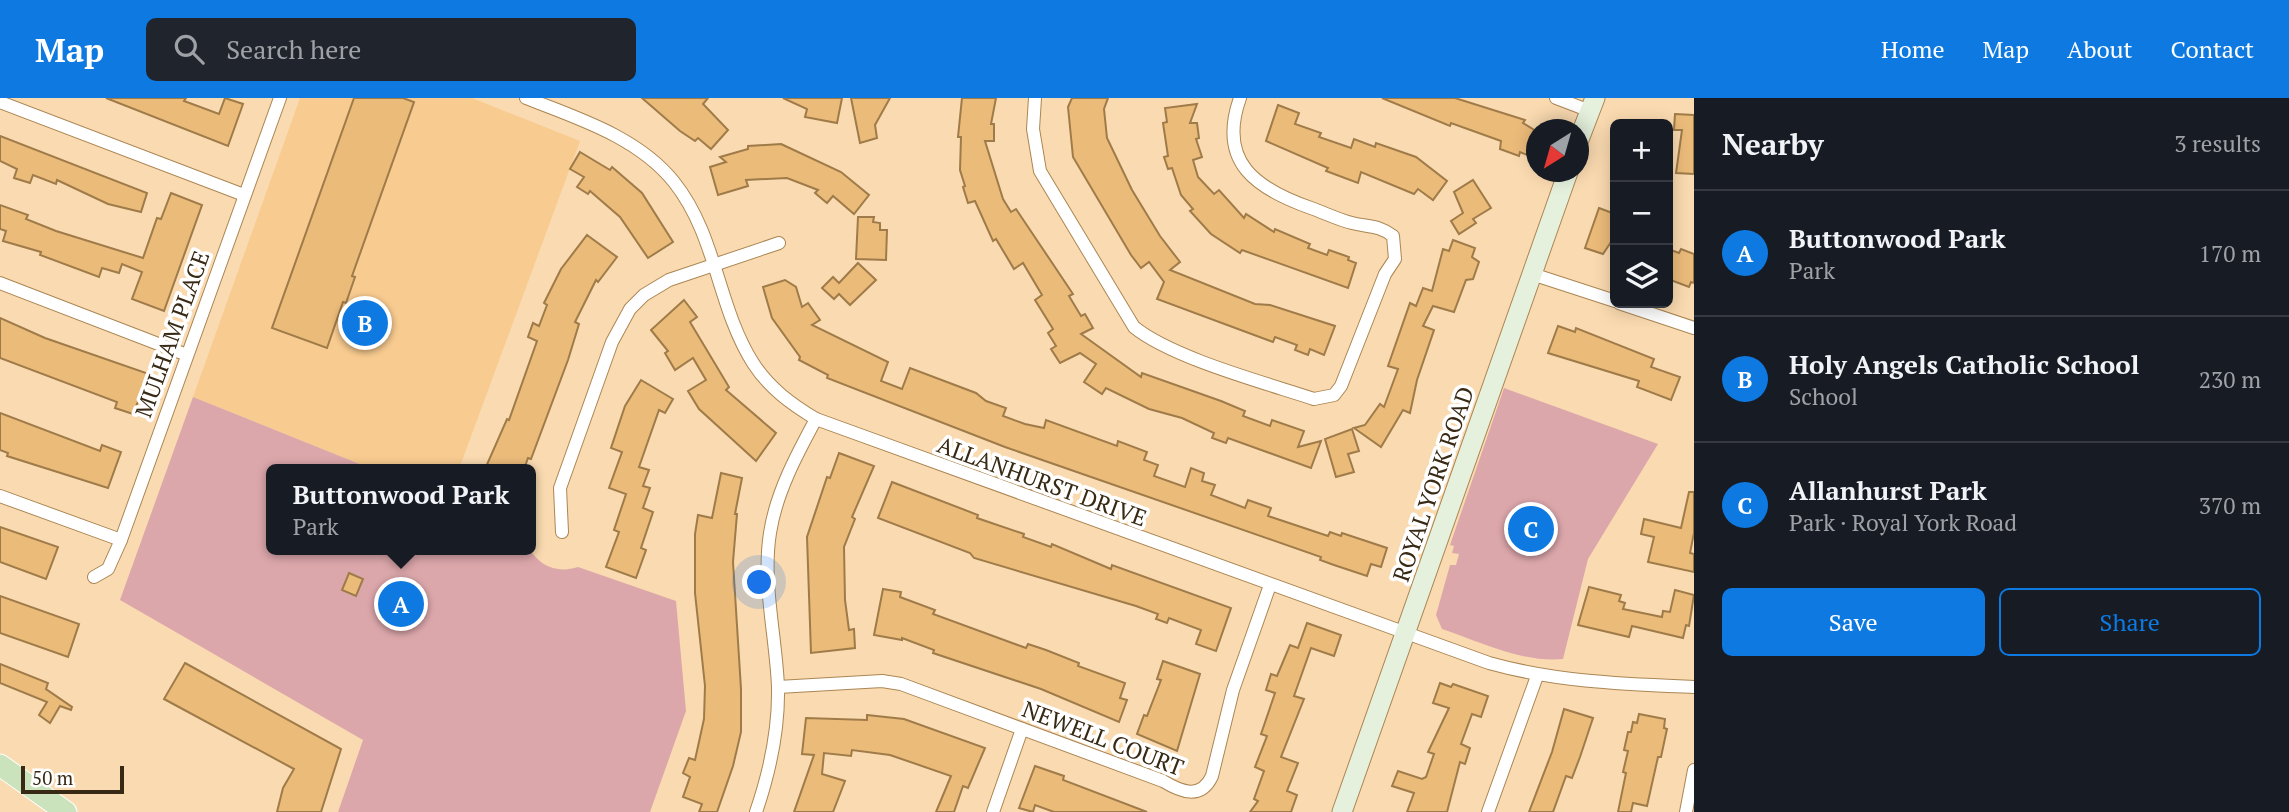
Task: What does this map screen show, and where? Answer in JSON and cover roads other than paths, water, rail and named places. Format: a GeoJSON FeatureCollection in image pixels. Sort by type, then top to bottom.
{"type":"FeatureCollection","features":[{"type":"Feature","properties":{"kind":"main road","name":"ROYAL YORK ROAD"},"geometry":{"type":"LineString","coordinates":[[1342,812],[1564,182]]}},
{"type":"Feature","properties":{"kind":"main road"},"geometry":{"type":"LineString","coordinates":[[0,765],[66,812]]}},
{"type":"Feature","properties":{"kind":"street","name":"MULHAM PLACE"},"geometry":{"type":"LineString","coordinates":[[94,577],[108,569],[121,540],[280,98]]}},
{"type":"Feature","properties":{"kind":"street","name":"ALLANHURST DRIVE"},"geometry":{"type":"LineString","coordinates":[[526,98],[606,131],[660,167],[693,208],[716,263],[731,313],[754,364],[788,402],[816,419],[1406,634],[1538,676],[1694,687]]}},
{"type":"Feature","properties":{"kind":"street"},"geometry":{"type":"LineString","coordinates":[[1035,98],[1033,129],[1040,171],[1134,327],[1146,337],[1174,350],[1314,400],[1324,400],[1334,395],[1341,386],[1385,274],[1395,259],[1393,236],[1373,225],[1355,224],[1279,197],[1253,179],[1237,155],[1234,144],[1234,114],[1240,98]]}},
{"type":"Feature","properties":{"kind":"street"},"geometry":{"type":"LineString","coordinates":[[1556,98],[1592,105]]}},
{"type":"Feature","properties":{"kind":"street"},"geometry":{"type":"LineString","coordinates":[[0,102],[244,195]]}},
{"type":"Feature","properties":{"kind":"street"},"geometry":{"type":"LineString","coordinates":[[562,532],[560,488],[622,321],[635,303],[653,289],[716,263],[779,243]]}},
{"type":"Feature","properties":{"kind":"street"},"geometry":{"type":"LineString","coordinates":[[1532,274],[1610,300]]}},
{"type":"Feature","properties":{"kind":"street"},"geometry":{"type":"LineString","coordinates":[[0,283],[187,355]]}},
{"type":"Feature","properties":{"kind":"street"},"geometry":{"type":"LineString","coordinates":[[1635,308],[1694,328]]}},
{"type":"Feature","properties":{"kind":"street"},"geometry":{"type":"LineString","coordinates":[[756,812],[775,743],[778,687],[770,591],[770,532],[787,480],[816,419]]}},
{"type":"Feature","properties":{"kind":"street"},"geometry":{"type":"LineString","coordinates":[[0,496],[121,540]]}},
{"type":"Feature","properties":{"kind":"street","name":"NEWELL COURT"},"geometry":{"type":"LineString","coordinates":[[778,687],[882,681],[901,684],[1163,781],[1185,793],[1204,788],[1212,776],[1233,690],[1270,585]]}},
{"type":"Feature","properties":{"kind":"street"},"geometry":{"type":"LineString","coordinates":[[1488,812],[1538,676]]}},
{"type":"Feature","properties":{"kind":"street"},"geometry":{"type":"LineString","coordinates":[[993,812],[1022,729]]}},
{"type":"Feature","properties":{"kind":"street"},"geometry":{"type":"LineString","coordinates":[[1686,812],[1694,770]]}},
{"type":"Feature","properties":{"kind":"place","name":"Holy Angels Catholic School"},"geometry":{"type":"Point","coordinates":[365,323]}},
{"type":"Feature","properties":{"kind":"place","name":"Allanhurst Park"},"geometry":{"type":"Point","coordinates":[1531,529]}},
{"type":"Feature","properties":{"kind":"place","name":"Buttonwood Park"},"geometry":{"type":"Point","coordinates":[401,604]}}]}
